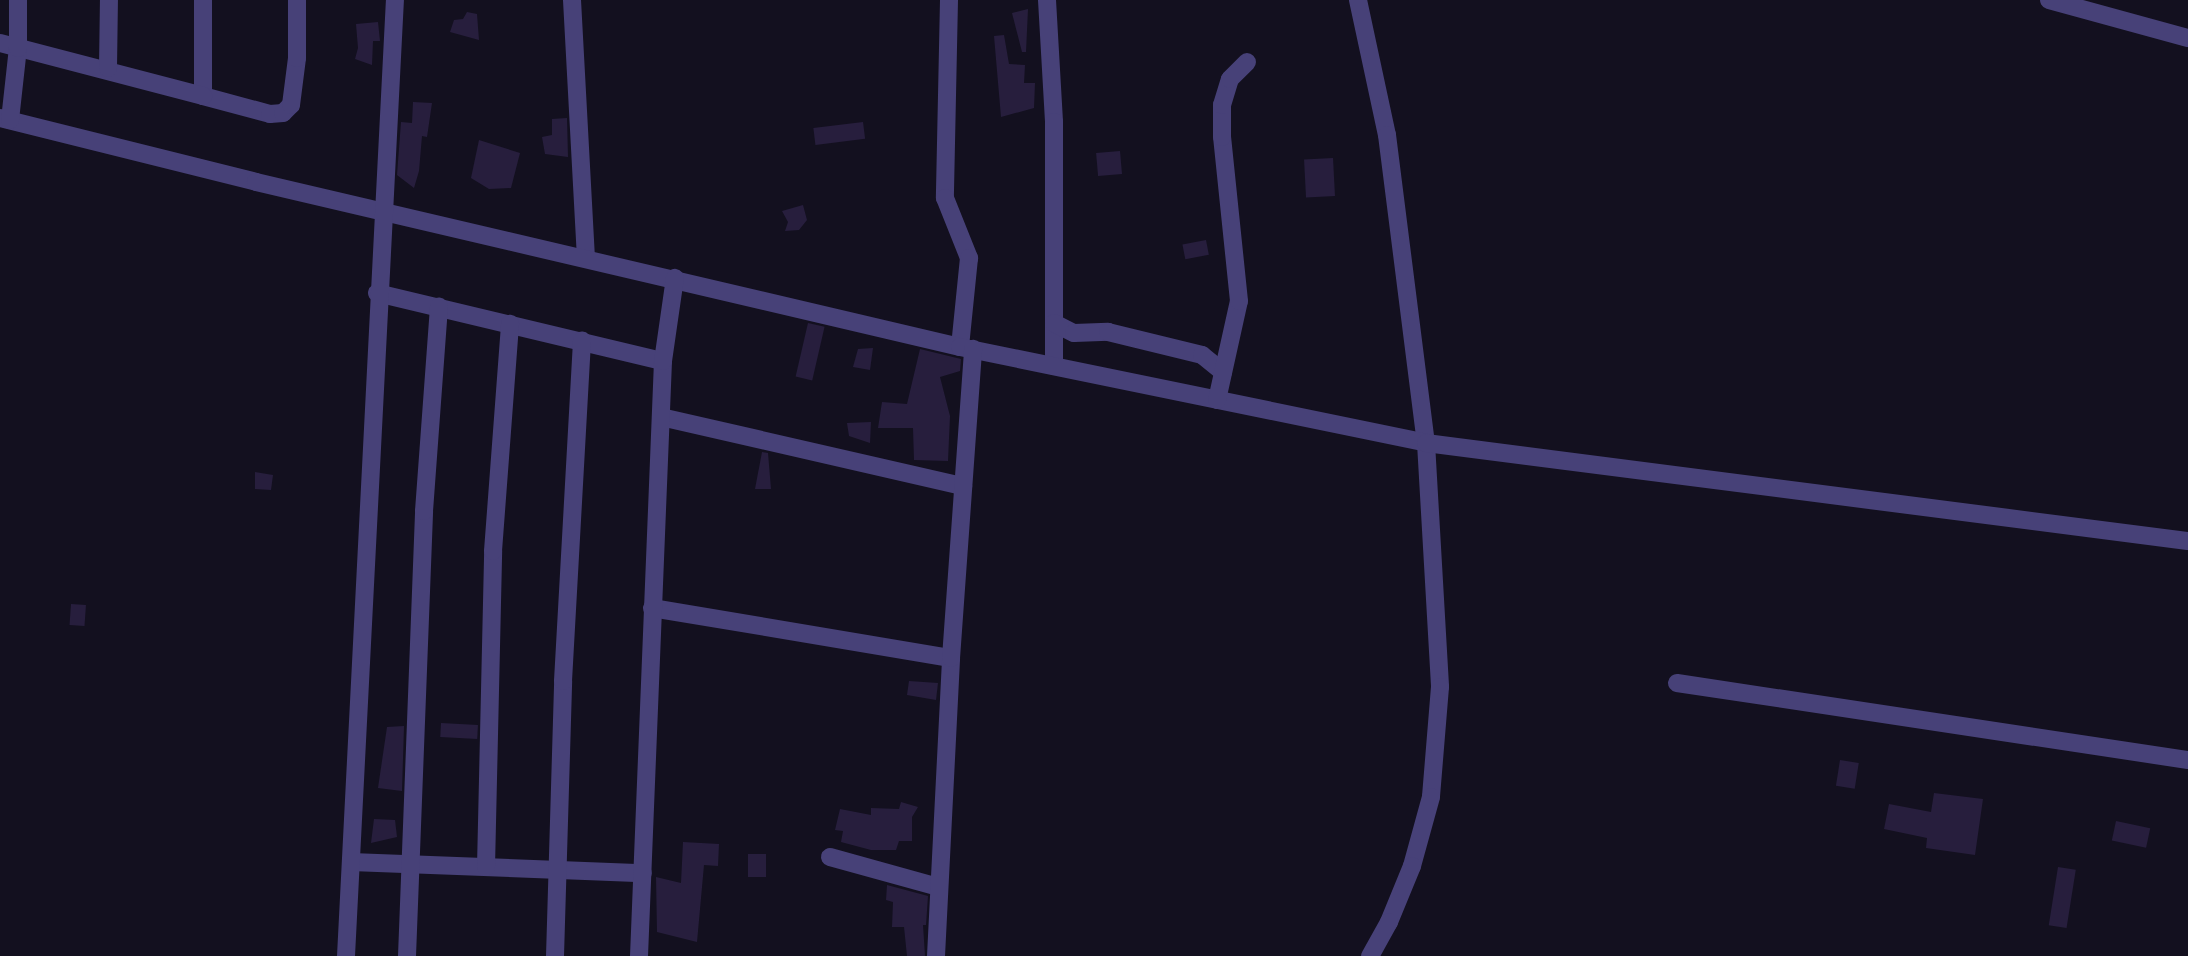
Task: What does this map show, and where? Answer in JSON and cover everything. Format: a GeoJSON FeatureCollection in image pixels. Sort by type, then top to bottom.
{"type":"FeatureCollection","features":[{"type":"Feature","properties":{"kind":"street"},"geometry":{"type":"LineString","coordinates":[[18,0],[9,46],[5,119],[967,348],[1426,443],[2188,541]]}},
{"type":"Feature","properties":{"kind":"street"},"geometry":{"type":"LineString","coordinates":[[108,68],[109,0]]}},
{"type":"Feature","properties":{"kind":"street"},"geometry":{"type":"LineString","coordinates":[[203,0],[203,96]]}},
{"type":"Feature","properties":{"kind":"street"},"geometry":{"type":"LineString","coordinates":[[9,46],[108,68],[270,114],[282,113],[291,105],[298,58],[296,0]]}},
{"type":"Feature","properties":{"kind":"street"},"geometry":{"type":"LineString","coordinates":[[346,956],[377,293],[395,0]]}},
{"type":"Feature","properties":{"kind":"street"},"geometry":{"type":"LineString","coordinates":[[572,0],[586,258]]}},
{"type":"Feature","properties":{"kind":"street"},"geometry":{"type":"LineString","coordinates":[[936,956],[963,486],[969,258],[944,198],[948,0]]}},
{"type":"Feature","properties":{"kind":"street"},"geometry":{"type":"LineString","coordinates":[[1046,0],[1054,122],[1054,366]]}},
{"type":"Feature","properties":{"kind":"street"},"geometry":{"type":"LineString","coordinates":[[1358,0],[1387,135],[1426,443],[1440,687],[1431,797],[1412,866],[1389,922],[1370,956]]}},
{"type":"Feature","properties":{"kind":"street"},"geometry":{"type":"LineString","coordinates":[[2049,0],[2188,38]]}},
{"type":"Feature","properties":{"kind":"street"},"geometry":{"type":"LineString","coordinates":[[1217,400],[1239,301],[1222,137],[1222,104],[1230,79],[1248,62]]}},
{"type":"Feature","properties":{"kind":"street"},"geometry":{"type":"LineString","coordinates":[[639,956],[660,417],[663,361],[675,278]]}},
{"type":"Feature","properties":{"kind":"street"},"geometry":{"type":"LineString","coordinates":[[377,293],[663,361]]}},
{"type":"Feature","properties":{"kind":"street"},"geometry":{"type":"LineString","coordinates":[[407,956],[424,511],[439,307]]}},
{"type":"Feature","properties":{"kind":"street"},"geometry":{"type":"LineString","coordinates":[[1054,323],[1074,333],[1108,332],[1202,355],[1223,372]]}},
{"type":"Feature","properties":{"kind":"street"},"geometry":{"type":"LineString","coordinates":[[486,867],[493,551],[510,324]]}},
{"type":"Feature","properties":{"kind":"street"},"geometry":{"type":"LineString","coordinates":[[555,956],[563,681],[582,341]]}},
{"type":"Feature","properties":{"kind":"street"},"geometry":{"type":"LineString","coordinates":[[660,417],[963,486]]}},
{"type":"Feature","properties":{"kind":"street"},"geometry":{"type":"LineString","coordinates":[[652,608],[951,659]]}},
{"type":"Feature","properties":{"kind":"street"},"geometry":{"type":"LineString","coordinates":[[1677,683],[2188,760]]}},
{"type":"Feature","properties":{"kind":"street"},"geometry":{"type":"LineString","coordinates":[[830,857],[938,887]]}},
{"type":"Feature","properties":{"kind":"street"},"geometry":{"type":"LineString","coordinates":[[351,862],[643,873]]}},
{"type":"Feature","properties":{"kind":"building"},"geometry":{"type":"Polygon","coordinates":[[[1028,9],[1026,52],[1022,52],[1012,13],[1028,9]]]}},
{"type":"Feature","properties":{"kind":"building"},"geometry":{"type":"Polygon","coordinates":[[[467,12],[477,14],[479,40],[450,32],[454,20],[463,19],[467,12]]]}},
{"type":"Feature","properties":{"kind":"building"},"geometry":{"type":"Polygon","coordinates":[[[378,22],[380,41],[373,41],[372,65],[355,59],[358,48],[356,24],[378,22]]]}},
{"type":"Feature","properties":{"kind":"building"},"geometry":{"type":"Polygon","coordinates":[[[1004,35],[1009,64],[1025,65],[1024,83],[1035,83],[1034,108],[1001,117],[994,36],[1004,35]]]}},
{"type":"Feature","properties":{"kind":"building"},"geometry":{"type":"Polygon","coordinates":[[[413,102],[432,103],[427,137],[422,136],[419,171],[414,188],[397,175],[401,122],[412,123],[413,102]]]}},
{"type":"Feature","properties":{"kind":"building"},"geometry":{"type":"Polygon","coordinates":[[[567,118],[568,157],[545,154],[542,137],[552,135],[552,119],[567,118]]]}},
{"type":"Feature","properties":{"kind":"building"},"geometry":{"type":"Polygon","coordinates":[[[863,122],[865,139],[815,145],[813,128],[863,122]]]}},
{"type":"Feature","properties":{"kind":"building"},"geometry":{"type":"Polygon","coordinates":[[[479,140],[520,153],[511,188],[489,189],[471,178],[479,140]]]}},
{"type":"Feature","properties":{"kind":"building"},"geometry":{"type":"Polygon","coordinates":[[[1120,151],[1122,174],[1098,176],[1096,153],[1120,151]]]}},
{"type":"Feature","properties":{"kind":"building"},"geometry":{"type":"Polygon","coordinates":[[[1333,158],[1335,196],[1306,197],[1304,160],[1333,158]]]}},
{"type":"Feature","properties":{"kind":"building"},"geometry":{"type":"Polygon","coordinates":[[[803,205],[807,220],[799,230],[785,231],[788,222],[782,211],[803,205]]]}},
{"type":"Feature","properties":{"kind":"building"},"geometry":{"type":"Polygon","coordinates":[[[1206,240],[1209,255],[1185,259],[1182,245],[1206,240]]]}},
{"type":"Feature","properties":{"kind":"building"},"geometry":{"type":"Polygon","coordinates":[[[808,323],[825,327],[812,380],[796,377],[808,323]]]}},
{"type":"Feature","properties":{"kind":"building"},"geometry":{"type":"Polygon","coordinates":[[[873,348],[870,370],[853,367],[858,349],[873,348]]]}},
{"type":"Feature","properties":{"kind":"building"},"geometry":{"type":"Polygon","coordinates":[[[920,349],[961,359],[960,371],[940,377],[950,416],[948,461],[914,460],[913,428],[878,428],[882,402],[907,404],[920,349]]]}},
{"type":"Feature","properties":{"kind":"building"},"geometry":{"type":"Polygon","coordinates":[[[871,422],[870,443],[849,436],[847,423],[871,422]]]}},
{"type":"Feature","properties":{"kind":"building"},"geometry":{"type":"Polygon","coordinates":[[[762,452],[768,453],[771,489],[755,489],[762,452]]]}},
{"type":"Feature","properties":{"kind":"building"},"geometry":{"type":"Polygon","coordinates":[[[255,472],[273,475],[271,490],[255,489],[255,472]]]}},
{"type":"Feature","properties":{"kind":"building"},"geometry":{"type":"Polygon","coordinates":[[[71,604],[86,605],[84,626],[70,625],[71,604]]]}},
{"type":"Feature","properties":{"kind":"building"},"geometry":{"type":"Polygon","coordinates":[[[909,681],[938,683],[936,700],[907,695],[909,681]]]}},
{"type":"Feature","properties":{"kind":"building"},"geometry":{"type":"Polygon","coordinates":[[[441,723],[478,725],[477,739],[440,737],[441,723]]]}},
{"type":"Feature","properties":{"kind":"building"},"geometry":{"type":"Polygon","coordinates":[[[404,726],[402,791],[378,788],[387,727],[404,726]]]}},
{"type":"Feature","properties":{"kind":"building"},"geometry":{"type":"Polygon","coordinates":[[[1840,760],[1859,763],[1855,789],[1836,786],[1840,760]]]}},
{"type":"Feature","properties":{"kind":"building"},"geometry":{"type":"Polygon","coordinates":[[[1934,793],[1983,799],[1975,855],[1926,848],[1927,838],[1884,829],[1889,804],[1931,812],[1934,793]]]}},
{"type":"Feature","properties":{"kind":"building"},"geometry":{"type":"Polygon","coordinates":[[[901,802],[918,807],[912,817],[912,841],[899,841],[896,850],[871,850],[841,842],[843,831],[835,830],[840,809],[871,815],[871,808],[899,809],[901,802]]]}},
{"type":"Feature","properties":{"kind":"building"},"geometry":{"type":"Polygon","coordinates":[[[374,819],[395,820],[397,837],[371,843],[374,819]]]}},
{"type":"Feature","properties":{"kind":"building"},"geometry":{"type":"Polygon","coordinates":[[[2116,821],[2150,828],[2146,848],[2112,841],[2116,821]]]}},
{"type":"Feature","properties":{"kind":"building"},"geometry":{"type":"Polygon","coordinates":[[[683,842],[719,844],[718,866],[704,865],[697,942],[657,932],[656,877],[681,883],[683,842]]]}},
{"type":"Feature","properties":{"kind":"building"},"geometry":{"type":"Polygon","coordinates":[[[748,854],[766,854],[766,877],[748,877],[748,854]]]}},
{"type":"Feature","properties":{"kind":"building"},"geometry":{"type":"Polygon","coordinates":[[[2058,867],[2076,870],[2067,928],[2049,925],[2058,867]]]}},
{"type":"Feature","properties":{"kind":"building"},"geometry":{"type":"Polygon","coordinates":[[[887,885],[928,896],[926,925],[923,925],[925,956],[907,956],[904,927],[892,927],[893,902],[886,900],[887,885]]]}}]}
